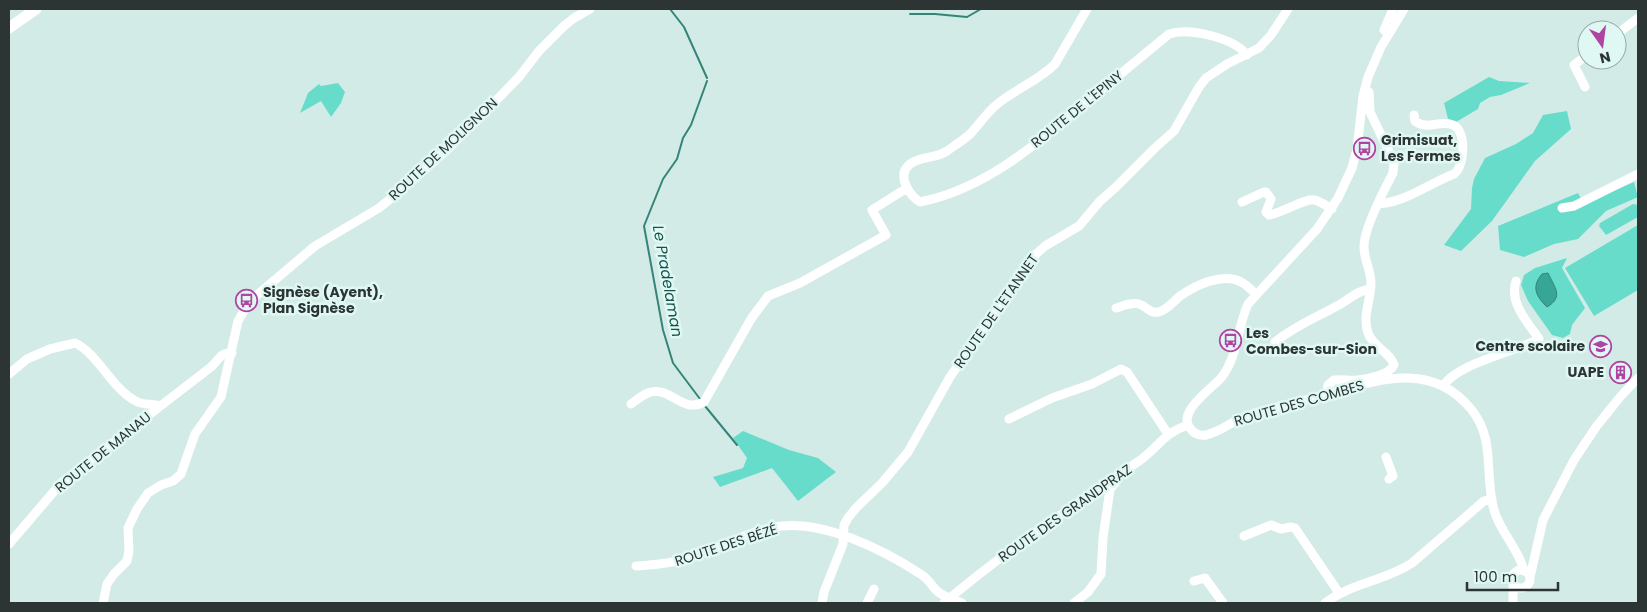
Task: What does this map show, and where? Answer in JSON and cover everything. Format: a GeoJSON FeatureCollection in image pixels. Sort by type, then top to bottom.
{"type":"FeatureCollection","features":[{"type":"Feature","properties":{"kind":"main road"},"geometry":{"type":"LineString","coordinates":[[9,28],[36,9]]}},
{"type":"Feature","properties":{"kind":"street","name":"ROUTE DE MOLIGNON"},"geometry":{"type":"LineString","coordinates":[[103,603],[107,584],[127,561],[129,551],[128,528],[137,509],[148,493],[161,485],[173,481],[181,474],[195,434],[221,397],[238,321],[254,296],[315,246],[379,208],[400,191],[447,150],[479,118],[519,77],[539,50],[564,26],[590,9]]}},
{"type":"Feature","properties":{"kind":"street"},"geometry":{"type":"LineString","coordinates":[[631,404],[645,394],[656,391],[662,392],[687,405],[696,406],[704,402],[751,319],[768,296],[800,284],[886,235],[872,210],[907,188],[904,174],[908,166],[917,161],[946,152],[968,135],[996,105],[1055,64],[1087,9]]}},
{"type":"Feature","properties":{"kind":"street","name":"ROUTE DE L'ETANNET"},"geometry":{"type":"LineString","coordinates":[[822,603],[824,592],[843,544],[844,525],[848,518],[882,483],[908,452],[950,377],[1036,254],[1044,246],[1079,226],[1100,201],[1174,132],[1199,86],[1206,78],[1227,64],[1259,48],[1266,42],[1288,9]]}},
{"type":"Feature","properties":{"kind":"street"},"geometry":{"type":"LineString","coordinates":[[1380,47],[1377,43],[1378,40],[1393,9]]}},
{"type":"Feature","properties":{"kind":"street"},"geometry":{"type":"LineString","coordinates":[[1188,425],[1187,419],[1190,409],[1217,382],[1229,366],[1242,318],[1248,304],[1314,234],[1332,209],[1343,188],[1355,159],[1366,86],[1380,47],[1404,9]]}},
{"type":"Feature","properties":{"kind":"street"},"geometry":{"type":"LineString","coordinates":[[1627,26],[1638,18]]}},
{"type":"Feature","properties":{"kind":"street","name":"ROUTE DE L'EPINY"},"geometry":{"type":"LineString","coordinates":[[907,188],[914,198],[920,202],[934,199],[980,180],[1010,163],[1169,34],[1185,31],[1210,36],[1238,46],[1247,55]]}},
{"type":"Feature","properties":{"kind":"street"},"geometry":{"type":"LineString","coordinates":[[1577,63],[1574,65],[1585,87]]}},
{"type":"Feature","properties":{"kind":"street"},"geometry":{"type":"LineString","coordinates":[[1327,394],[1328,385],[1334,380],[1357,380],[1386,373],[1394,365],[1392,359],[1372,342],[1366,320],[1371,280],[1364,246],[1366,233],[1395,165],[1372,117],[1369,105],[1369,90],[1366,86]]}},
{"type":"Feature","properties":{"kind":"street"},"geometry":{"type":"LineString","coordinates":[[1378,204],[1399,200],[1421,191],[1454,174],[1462,164],[1461,136],[1456,126],[1448,124],[1421,125],[1415,121],[1414,115]]}},
{"type":"Feature","properties":{"kind":"street"},"geometry":{"type":"LineString","coordinates":[[1562,208],[1574,206],[1638,174]]}},
{"type":"Feature","properties":{"kind":"street"},"geometry":{"type":"LineString","coordinates":[[1242,202],[1266,192],[1271,199],[1266,209],[1269,215],[1282,212],[1308,200],[1318,201],[1332,209]]}},
{"type":"Feature","properties":{"kind":"street"},"geometry":{"type":"LineString","coordinates":[[1116,308],[1135,304],[1144,306],[1150,312],[1158,312],[1188,291],[1222,278],[1240,281],[1256,294]]}},
{"type":"Feature","properties":{"kind":"street"},"geometry":{"type":"LineString","coordinates":[[1443,386],[1451,378],[1471,366],[1539,339],[1516,304],[1514,290],[1516,281]]}},
{"type":"Feature","properties":{"kind":"street"},"geometry":{"type":"LineString","coordinates":[[1275,342],[1297,326],[1363,290],[1370,289]]}},
{"type":"Feature","properties":{"kind":"street","name":"ROUTE DE MANAU"},"geometry":{"type":"LineString","coordinates":[[9,374],[27,359],[61,346],[75,343],[90,356],[126,395],[141,404],[160,406]]}},
{"type":"Feature","properties":{"kind":"street","name":"ROUTE DE MANAU"},"geometry":{"type":"LineString","coordinates":[[9,544],[62,482],[216,362],[223,354],[232,353]]}},
{"type":"Feature","properties":{"kind":"street"},"geometry":{"type":"LineString","coordinates":[[1009,419],[1052,398],[1092,384],[1121,369],[1127,372],[1168,434]]}},
{"type":"Feature","properties":{"kind":"street","name":"ROUTE DES COMBES"},"geometry":{"type":"LineString","coordinates":[[1188,425],[1195,433],[1207,434],[1244,417],[1397,377],[1421,378],[1443,386],[1460,397],[1472,410],[1482,426],[1488,447],[1492,499],[1497,519],[1528,570]]}},
{"type":"Feature","properties":{"kind":"street"},"geometry":{"type":"LineString","coordinates":[[1513,603],[1529,584],[1528,570],[1543,520],[1581,448],[1616,402],[1638,378]]}},
{"type":"Feature","properties":{"kind":"street","name":"ROUTE DES GRANDPRAZ"},"geometry":{"type":"LineString","coordinates":[[946,601],[1043,526],[1142,459],[1168,434],[1188,425]]}},
{"type":"Feature","properties":{"kind":"street"},"geometry":{"type":"LineString","coordinates":[[1386,457],[1393,476],[1390,479]]}},
{"type":"Feature","properties":{"kind":"street"},"geometry":{"type":"LineString","coordinates":[[1074,603],[1088,592],[1101,574],[1103,538],[1110,489],[1116,482],[1115,478]]}},
{"type":"Feature","properties":{"kind":"street"},"geometry":{"type":"LineString","coordinates":[[1325,603],[1339,594],[1404,568],[1484,501],[1492,499]]}},
{"type":"Feature","properties":{"kind":"street"},"geometry":{"type":"LineString","coordinates":[[1244,536],[1271,525],[1281,529],[1295,528],[1339,594]]}},
{"type":"Feature","properties":{"kind":"street","name":"ROUTE DES BÉZÉ"},"geometry":{"type":"LineString","coordinates":[[636,566],[683,560],[738,538],[775,527],[815,527],[835,532],[896,558],[925,577],[946,601],[962,603]]}},
{"type":"Feature","properties":{"kind":"street"},"geometry":{"type":"LineString","coordinates":[[1513,603],[1515,551]]}},
{"type":"Feature","properties":{"kind":"street"},"geometry":{"type":"LineString","coordinates":[[1513,579],[1518,571],[1528,570]]}},
{"type":"Feature","properties":{"kind":"street"},"geometry":{"type":"LineString","coordinates":[[1194,581],[1205,578],[1223,603]]}},
{"type":"Feature","properties":{"kind":"street"},"geometry":{"type":"LineString","coordinates":[[1513,579],[1519,588],[1524,588]]}},
{"type":"Feature","properties":{"kind":"street"},"geometry":{"type":"LineString","coordinates":[[867,603],[874,589]]}},
{"type":"Feature","properties":{"kind":"shaded area"},"geometry":{"type":"Polygon","coordinates":[[[1489,77],[1499,81],[1530,83],[1501,95],[1490,97],[1480,103],[1478,109],[1456,122],[1448,119],[1444,103],[1489,77]]]}},
{"type":"Feature","properties":{"kind":"shaded area"},"geometry":{"type":"Polygon","coordinates":[[[338,83],[345,92],[341,103],[331,117],[321,101],[300,113],[308,93],[319,84],[321,86],[338,83]]]}},
{"type":"Feature","properties":{"kind":"shaded area"},"geometry":{"type":"Polygon","coordinates":[[[1567,111],[1571,129],[1535,161],[1492,221],[1461,251],[1444,245],[1471,209],[1474,179],[1485,158],[1516,144],[1533,133],[1543,115],[1567,111]]]}},
{"type":"Feature","properties":{"kind":"shaded area"},"geometry":{"type":"Polygon","coordinates":[[[1634,182],[1638,197],[1606,211],[1578,239],[1554,244],[1524,257],[1500,250],[1498,226],[1578,193],[1584,204],[1634,182]]]}},
{"type":"Feature","properties":{"kind":"shaded area"},"geometry":{"type":"Polygon","coordinates":[[[1633,204],[1638,205],[1638,217],[1606,235],[1599,226],[1600,223],[1633,204]]]}},
{"type":"Feature","properties":{"kind":"shaded area"},"geometry":{"type":"Polygon","coordinates":[[[1638,225],[1638,290],[1594,316],[1565,268],[1638,225]]]}},
{"type":"Feature","properties":{"kind":"shaded area"},"geometry":{"type":"Polygon","coordinates":[[[1567,258],[1562,268],[1585,308],[1572,325],[1570,334],[1563,338],[1552,335],[1528,301],[1521,285],[1524,275],[1535,268],[1567,258]]]}},
{"type":"Feature","properties":{"kind":"shaded area"},"geometry":{"type":"Polygon","coordinates":[[[1548,273],[1557,296],[1547,307],[1540,299],[1536,287],[1542,274],[1548,273]]]}},
{"type":"Feature","properties":{"kind":"shaded area"},"geometry":{"type":"Polygon","coordinates":[[[743,431],[789,450],[818,458],[836,472],[798,501],[772,468],[720,487],[713,477],[743,468],[747,458],[733,438],[743,431]]]}},
{"type":"Feature","properties":{"kind":"waterway","name":"Le Pradelaman"},"geometry":{"type":"LineString","coordinates":[[670,9],[684,27],[707,78]]}},
{"type":"Feature","properties":{"kind":"waterway"},"geometry":{"type":"LineString","coordinates":[[910,14],[967,17],[981,9]]}},
{"type":"Feature","properties":{"kind":"waterway","name":"Le Pradelaman"},"geometry":{"type":"LineString","coordinates":[[700,399],[673,363],[663,330],[644,226],[663,179],[677,159],[683,138],[691,125],[707,81]]}},
{"type":"Feature","properties":{"kind":"waterway","name":"Le Pradelaman"},"geometry":{"type":"LineString","coordinates":[[705,406],[737,445]]}},
{"type":"Feature","properties":{"kind":"place","name":"Grimisuat, Les Fermes"},"geometry":{"type":"Point","coordinates":[1365,148]}},
{"type":"Feature","properties":{"kind":"place","name":"Signèse (Ayent), Plan Signèse"},"geometry":{"type":"Point","coordinates":[247,300]}},
{"type":"Feature","properties":{"kind":"place","name":"Les Combes-sur-Sion"},"geometry":{"type":"Point","coordinates":[1230,341]}},
{"type":"Feature","properties":{"kind":"place","name":"Centre scolaire"},"geometry":{"type":"Point","coordinates":[1601,346]}},
{"type":"Feature","properties":{"kind":"place","name":"UAPE"},"geometry":{"type":"Point","coordinates":[1620,372]}}]}
